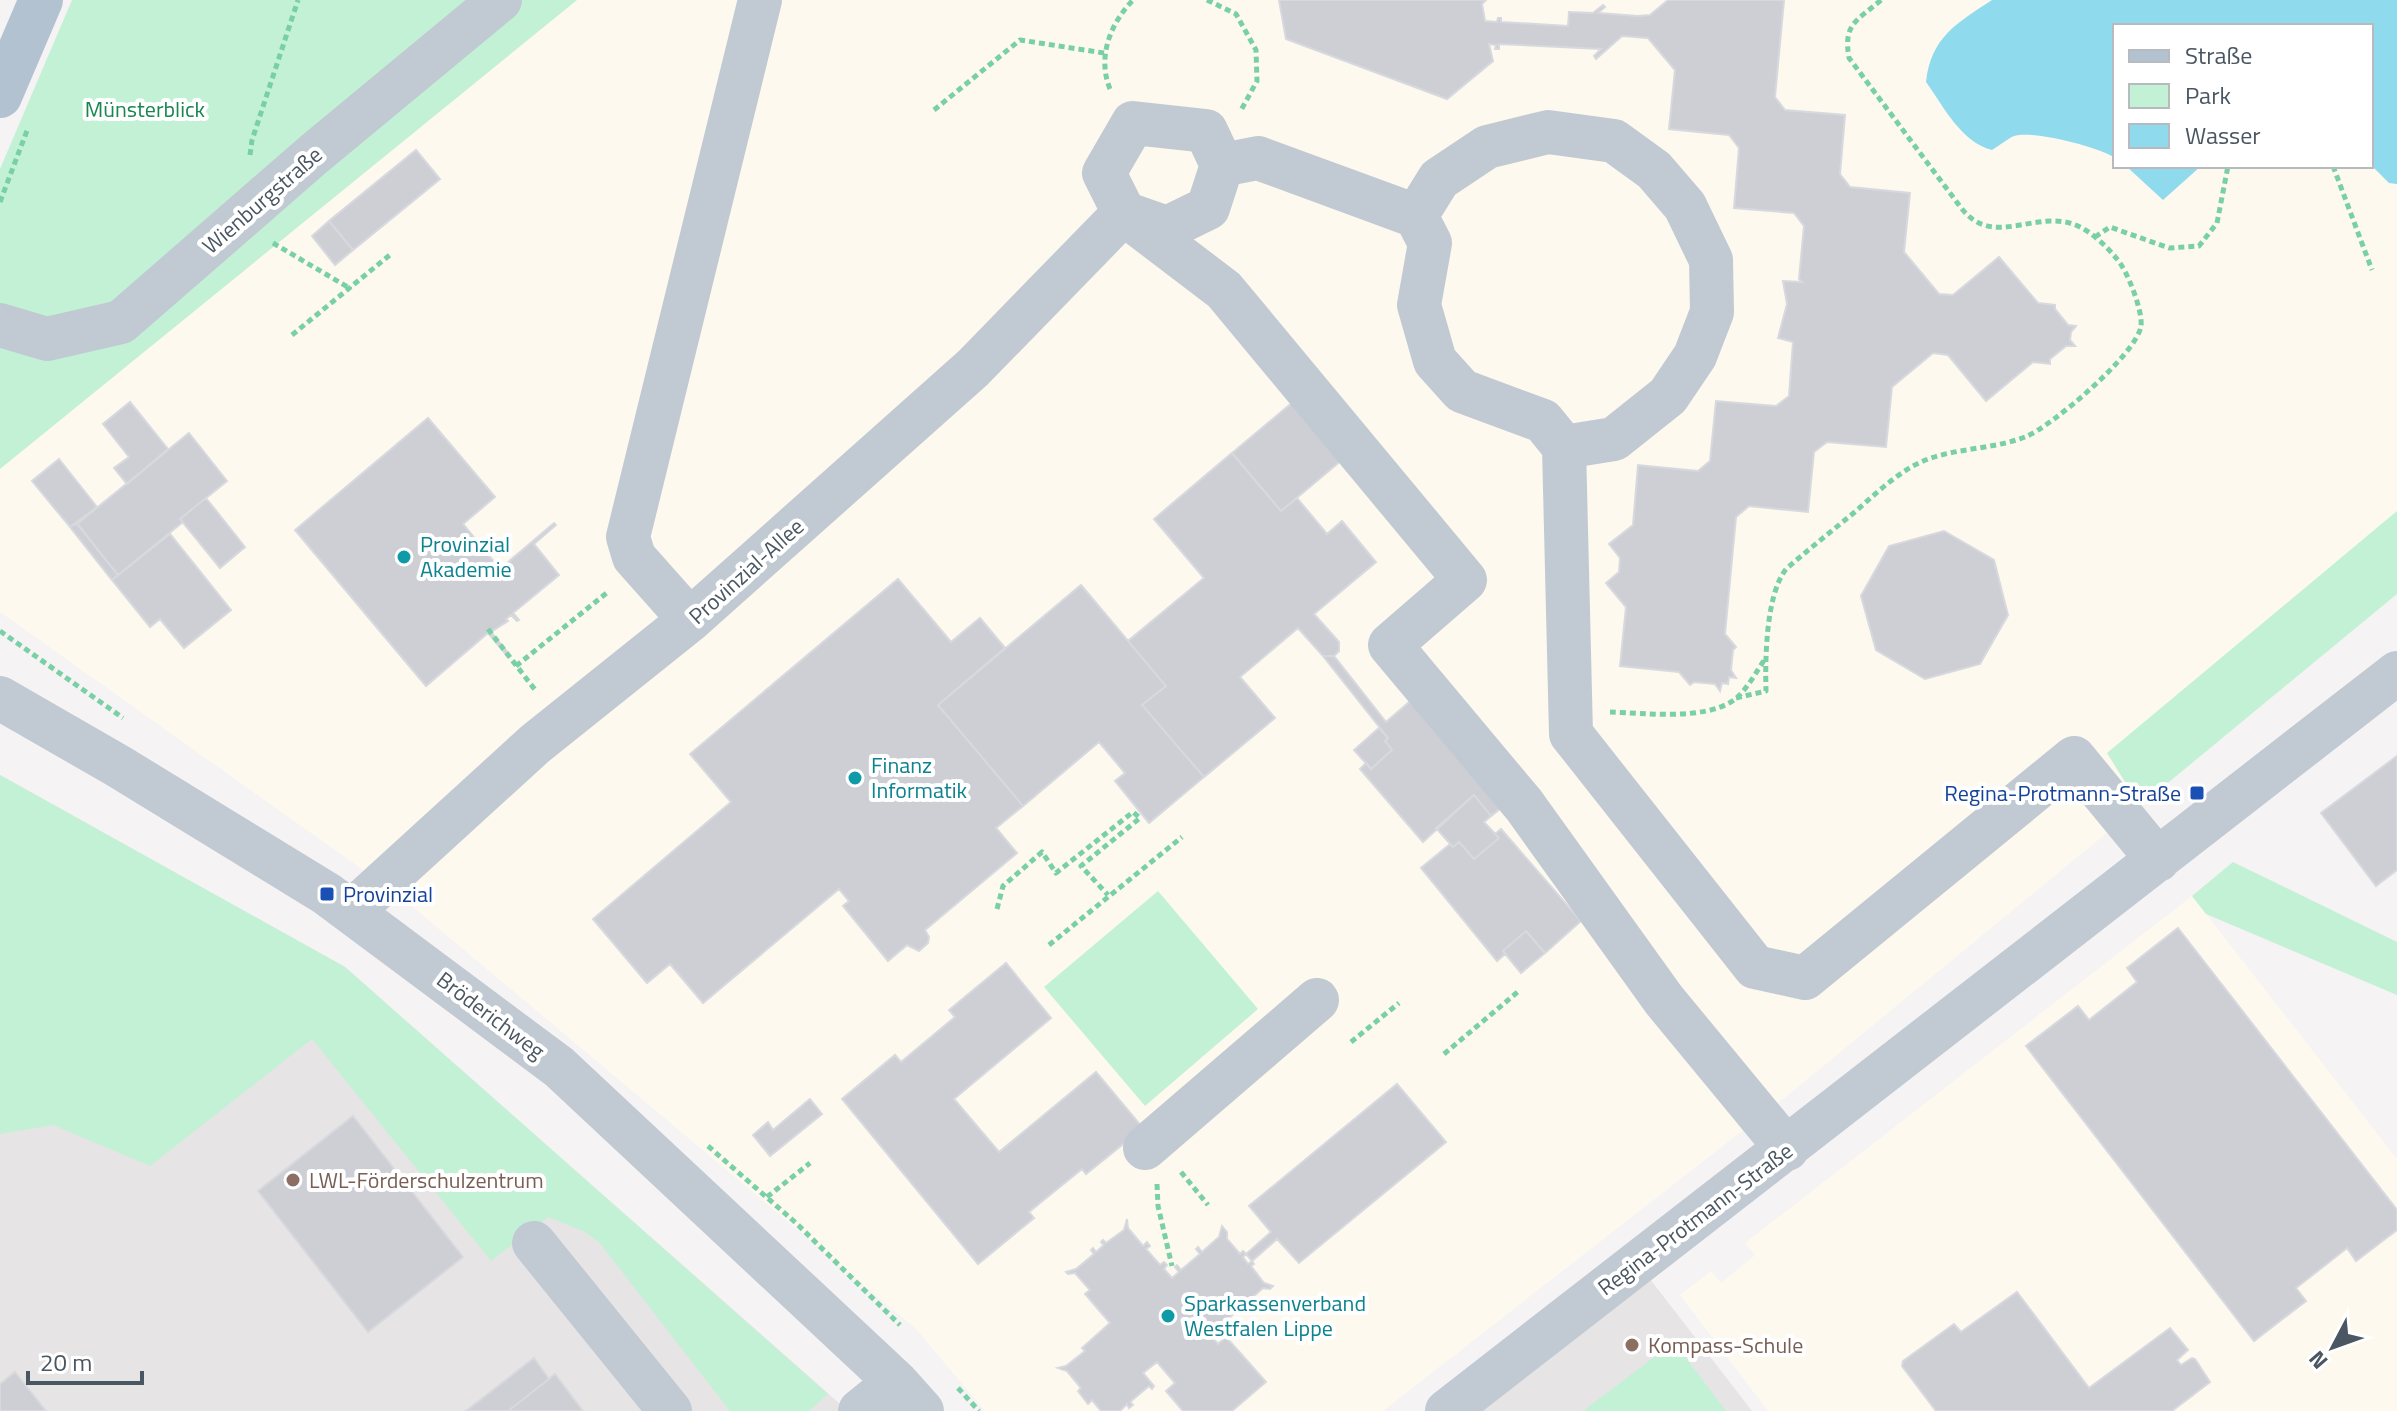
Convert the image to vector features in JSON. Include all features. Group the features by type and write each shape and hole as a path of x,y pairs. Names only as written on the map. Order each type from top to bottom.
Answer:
{"main road":[{"path":"0,96 41,0"}],"street":[{"name":"Wienburgstraße","path":"0,325 47,339 121,322 314,154 500,0"},
{"path":"690,620 634,557 628,537 760,0"},
{"path":"1787,1149 1664,1000 1524,805 1390,645 1465,580 1224,290 1124,213 1104,173 1133,123 1258,158 1416,216 1430,243 1419,305 1435,361 1462,391 1543,421 1564,447 1571,734 1755,967 1805,978 2074,758 2158,860"},
{"path":"1416,216 1439,179 1487,147 1548,132 1614,141 1654,170 1685,206 1711,260 1712,312 1695,356 1668,396 1614,439 1564,447"},
{"path":"1124,213 1167,228 1208,208 1214,148"},
{"name":"Provinzial-Allee","path":"352,911 524,755 690,620 973,368 1124,213"},
{"name":"Regina-Protmann-Straße","path":"1447,1411 2397,673"},
{"name":"Bröderichweg","path":"0,698 118,766 352,911 559,1067 909,1396"},
{"path":"1150,1144 1317,1000"},
{"path":"534,1243 670,1411"},
{"path":"860,1411 909,1396"}],"path":[{"path":"298,0 252,140 246,180 248,214 264,238 351,289"},
{"path":"1133,0 1119,14 1104,53 1105,77 1117,106 1133,123"},
{"path":"1207,0 1236,14 1256,50 1257,81 1241,110 1219,128 1214,148"},
{"path":"1571,712 1686,713 1716,710 1736,698 1766,691 1765,659 1779,578 1816,543 1914,465 1937,456 2023,438 2046,427 2130,349 2141,326 2130,279 2119,260 2079,226 2037,221 1988,228 1972,222 1849,58 1846,40 1851,26 1881,0"},
{"path":"934,110 1020,40 1104,53"},
{"path":"2095,237 2110,227 2169,248 2199,246 2217,223 2228,168"},
{"path":"2334,168 2372,270"},
{"path":"292,335 391,254"},
{"path":"516,666 641,565"},
{"path":"488,629 562,723"},
{"path":"1736,698 1765,659"},
{"path":"997,909 1003,886 1042,852 1056,873 1133,812 1140,818 1081,866 1108,895"},
{"path":"1049,945 1182,837"},
{"path":"1444,1054 1520,990"},
{"path":"1351,1042 1399,1003"},
{"path":"1150,1144 1208,1205"},
{"path":"1150,1144 1158,1206 1172,1266"},
{"path":"767,1197 810,1163"}],"shaded area":[{"path":"577,0 2397,0 2397,594 1787,1096 1383,1411 985,1411 916,1329 401,897 0,612 0,469"},
{"name":"LWL-Förderschulzentrum","path":"0,775 345,967 848,1411 0,1411"},
{"path":"2192,896 2397,1159 2397,1411 1768,1411 1680,1295 1711,1271 1721,1283 1755,1255 1745,1243"},
{"name":"Kompass-Schule","path":"1650,1279 1752,1411 1477,1411"}],"green space":[{"name":"Münsterblick","path":"72,0 577,0 0,469 0,169"},
{"path":"2397,511 2397,594 2152,796 2128,787 2107,753"},
{"path":"0,775 345,967 828,1394 809,1411 730,1411 599,1242 585,1232 548,1217 491,1261 312,1039 150,1166 53,1125 0,1134"},
{"path":"2233,862 2397,942 2397,995 2206,914 2192,896"},
{"path":"1158,891 1258,1009 1145,1106 1044,987"},
{"path":"1674,1342 1726,1411 1583,1411"}],"water":[{"path":"1992,0 2397,0 2397,184 2389,183 2373,167 2373,24 2113,24 2113,157 2081,145 2036,135 2014,136 1992,150 1971,140 1926,82 1934,53 1957,24"},
{"path":"2128,168 2199,168 2163,200"}],"building":[{"path":"1279,0 1486,0 1482,4 1485,21 1497,22 1501,18 1501,22 1568,26 1569,12 1593,13 1603,5 1605,7 1598,13 1638,16 1650,15 1668,0 1784,0 1775,97 1785,110 1845,115 1840,174 1850,187 1910,193 1904,252 1939,294 1953,295 1999,257 2038,303 2055,305 2068,325 2076,326 2070,340 2075,346 2066,346 2050,359 2050,364 2033,362 1986,401 1948,355 1933,353 1892,387 1886,447 1827,442 1814,452 1808,512 1749,506 1736,517 1725,634 1736,647 1731,670 1736,678 1729,677 1728,684 1722,683 1720,691 1715,684 1694,682 1690,685 1679,672 1620,666 1626,607 1606,583 1619,572 1620,558 1609,544 1633,525 1638,465 1698,471 1710,461 1716,401 1776,406 1789,396 1793,342 1778,338 1787,304 1783,281 1802,282 1799,279 1804,226 1794,213 1734,208 1739,148 1729,135 1669,129 1675,70 1648,38 1622,36 1596,59 1594,56 1601,49 1499,44 1499,49 1495,49 1496,45 1489,44 1493,61 1447,99 1286,39"},
{"path":"416,150 440,179 353,250 329,221"},
{"path":"329,221 353,250 335,265 312,236"},
{"path":"130,402 168,449 127,484 114,468 129,457 103,424"},
{"path":"1293,402 1342,460 1281,511 1232,453"},
{"name":"Provinzial Akademie","path":"428,418 495,497 463,524 500,569 554,523 556,525 534,544 559,575 513,613 519,620 511,615 506,619 508,621 491,632 510,655 508,657 488,633 426,686 295,530"},
{"path":"189,433 227,481 118,575 77,524"},
{"path":"1232,453 1281,511 1297,498 1327,534 1342,521 1376,562 1314,614 1339,642 1339,651 1334,656 1323,656 1298,628 1240,677 1275,718 1204,777 1142,705 1166,686 1128,641 1204,578 1154,519"},
{"path":"59,459 97,507 70,527 32,481"},
{"path":"206,498 245,547 220,568 180,519"},
{"path":"77,523 118,575 112,580 70,527"},
{"path":"1944,531 1994,560 2008,615 1980,664 1925,679 1876,650 1861,596 1889,546"},
{"path":"170,534 231,610 184,648 160,619 150,627 112,580"},
{"name":"Finanz Informatik","path":"898,579 951,642 980,618 1005,648 938,705 1023,806 996,828 1017,853 925,930 928,943 919,951 907,945 888,961 843,906 849,901 839,889 703,1003 670,964 647,983 593,919 731,802 690,754"},
{"name":"Finanz Informatik","path":"1081,585 1166,686 1142,705 1204,777 1149,823 1115,781 1125,773 1099,742 1023,806 938,705"},
{"path":"1323,656 1334,656 1386,722 1415,697 1506,804 1491,816 1474,795 1423,842 1360,769 1366,763 1371,769 1392,750 1385,741 1388,738"},
{"path":"1379,728 1388,738 1385,741 1392,750 1371,769 1354,750"},
{"path":"2397,756 2397,870 2376,886 2321,813"},
{"path":"1474,795 1491,816 1484,822 1499,838 1474,859 1459,842 1453,847 1436,828"},
{"path":"1501,829 1581,921 1545,953 1526,931 1503,951 1505,954 1497,961 1421,868 1450,844 1453,847 1459,842 1474,859 1499,838 1495,834"},
{"path":"2178,928 2397,1210 2397,1230 2356,1261 2347,1248 2296,1288 2306,1301 2254,1341 2026,1046 2078,1006 2089,1020 2137,982 2127,968"},
{"path":"1526,931 1545,953 1521,973 1503,951"},
{"path":"1006,963 1051,1018 954,1099 999,1152 1096,1072 1143,1128 1086,1174 1082,1169 1029,1212 1034,1218 978,1264 842,1099 895,1055 901,1062 955,1017 949,1010"},
{"path":"1397,1084 1446,1142 1299,1263 1277,1239 1252,1261 1246,1254 1271,1232 1249,1206"},
{"path":"810,1099 822,1114 770,1156 753,1135 768,1122 773,1130"},
{"path":"353,1116 463,1257 368,1332 258,1191"},
{"name":"Sparkassenverband Westfalen Lippe","path":"1127,1219 1128,1228 1143,1246 1147,1242 1150,1246 1146,1249 1160,1265 1164,1262 1167,1265 1164,1269 1172,1278 1179,1272 1175,1267 1177,1265 1181,1270 1200,1254 1196,1249 1198,1247 1202,1252 1219,1237 1222,1226 1227,1232 1227,1239 1240,1254 1243,1251 1246,1254 1243,1257 1248,1264 1252,1261 1254,1264 1251,1266 1264,1283 1273,1286 1263,1288 1246,1303 1249,1306 1246,1309 1243,1306 1224,1322 1225,1328 1222,1324 1210,1334 1218,1344 1226,1337 1266,1382 1232,1411 1183,1411 1166,1391 1175,1383 1157,1362 1143,1373 1154,1386 1152,1389 1149,1386 1130,1402 1133,1405 1129,1408 1127,1404 1120,1411 1101,1411 1092,1400 1088,1404 1078,1391 1081,1388 1067,1371 1058,1368 1066,1366 1085,1351 1082,1348 1110,1323 1085,1294 1090,1290 1075,1273 1066,1272 1076,1269 1094,1254 1091,1250 1093,1248 1096,1252 1104,1245 1103,1240 1106,1243 1124,1230"},
{"path":"2017,1292 2089,1388 2170,1328 2188,1350 2177,1360 2181,1365 2195,1359 2210,1382 2172,1411 1936,1411 1902,1366 1903,1361 1954,1324 1961,1332"},
{"path":"534,1358 549,1379 508,1411 466,1411"},
{"path":"15,1372 46,1411 0,1411 0,1384"},
{"path":"555,1374 583,1411 508,1411 549,1379"}],"place":[{"name":"Provinzial Akademie","path":"404,557"},
{"name":"Finanz Informatik","path":"855,778"},
{"name":"Regina-Protmann-Straße","path":"2197,793"},
{"name":"Provinzial","path":"327,894"},
{"name":"LWL-Förderschulzentrum","path":"293,1180"},
{"name":"Sparkassenverband Westfalen Lippe","path":"1168,1316"},
{"name":"Kompass-Schule","path":"1632,1345"}]}
